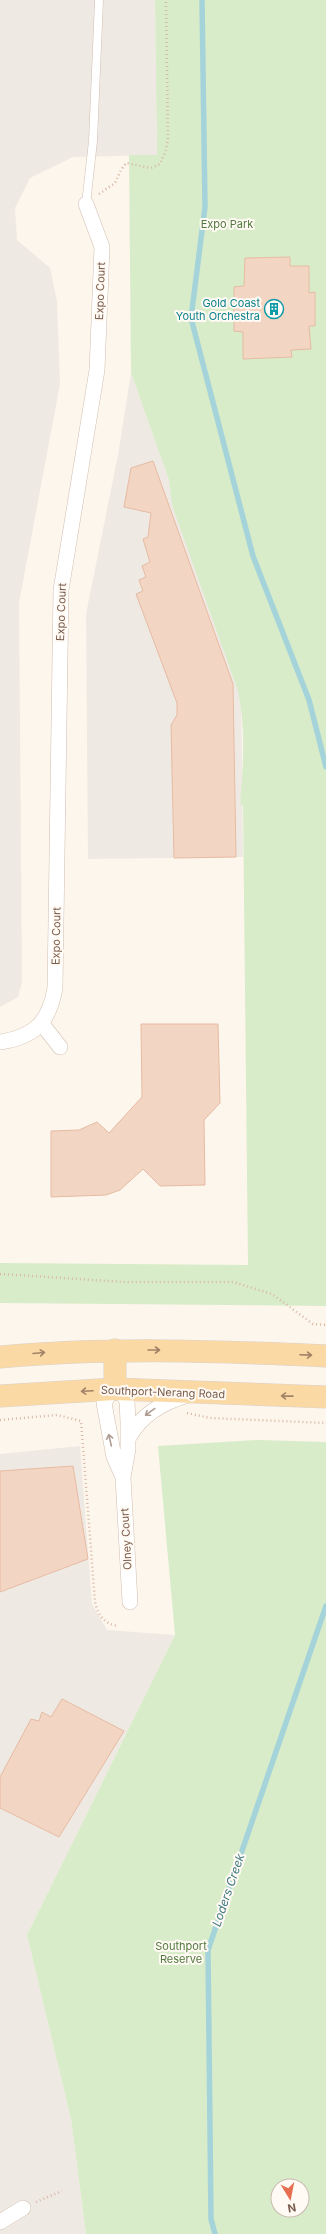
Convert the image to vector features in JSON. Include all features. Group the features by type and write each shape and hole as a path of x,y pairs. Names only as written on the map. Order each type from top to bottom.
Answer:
{"main road":[{"path":"115,1350 115,1389"},
{"path":"0,1357 48,1352 115,1350 178,1350 326,1356"},
{"name":"Southport-Nerang Road","path":"0,1396 115,1389 326,1397"}],"street":[{"name":"Expo Court","path":"42,1024 53,1003 55,988 61,590 97,370 102,247 86,204"},
{"path":"0,1042 27,1034 42,1024 60,1047"},
{"name":"Olney Court","path":"123,1477 114,1457 104,1403 109,1394 115,1389 124,1396 126,1401 129,1436 123,1477 130,1602"},
{"name":"Olney Court","path":"129,1436 139,1421 158,1406 198,1392"},
{"path":"0,2222 23,2208"}],"lane":[{"path":"86,204 93,141 99,0"}],"path":[{"path":"86,204 115,183 121,170 126,164 151,168 160,164 166,150 168,138 166,0"},
{"path":"0,1274 125,1282 233,1282 272,1294 313,1324 326,1325"},
{"path":"181,1415 188,1413 210,1418 326,1423"},
{"path":"0,1420 57,1415 81,1421 95,1602 103,1619 110,1624 118,1626"},
{"path":"23,2208 62,2191"}],"shaded area":[{"path":"0,0 155,0 157,155 73,157 30,178 15,208 17,240 50,268 57,301 60,384 19,603 22,982 18,997 0,1007"},
{"path":"131,373 241,681 243,857 88,859 86,614 118,455"},
{"path":"80,1446 92,1604 107,1630 175,1635 27,1935 71,2119 86,2234 0,2234 0,1454"}],"green space":[{"name":"Expo Park","path":"155,0 326,0 326,1306 0,1303 0,1263 248,1265 243,806 240,804 243,762 241,705 238,691 172,505 169,480 131,373 129,155 157,155"},
{"name":"Southport Reserve","path":"258,1440 326,1442 326,2234 86,2234 71,2119 27,1935 175,1635 158,1446"}],"building":[{"name":"Gold Coast Youth Orchestra","path":"290,257 290,266 309,266 309,293 315,292 315,326 309,326 311,349 291,350 292,357 243,359 243,332 234,331 234,287 244,286 245,258"},
{"path":"153,461 233,684 236,857 174,858 171,725 177,715 177,703 136,594 143,591 139,580 146,577 142,566 150,562 143,539 148,537 151,513 124,507 131,468"},
{"path":"141,1024 218,1024 220,1103 204,1120 205,1185 160,1186 143,1169 120,1190 106,1195 51,1197 51,1131 79,1130 97,1122 109,1133 142,1097"},
{"path":"73,1466 88,1559 0,1592 0,1471"},
{"path":"62,1699 124,1731 59,1837 0,1808 0,1777 31,1719 39,1721 42,1712 51,1717"}],"waterway":[{"path":"202,0 205,207 191,318 253,556 309,700 326,767"},
{"name":"Loders Creek","path":"215,2234 211,2219 208,1950 326,1606"}],"place":[{"name":"Gold Coast Youth Orchestra","path":"274,309"}]}
